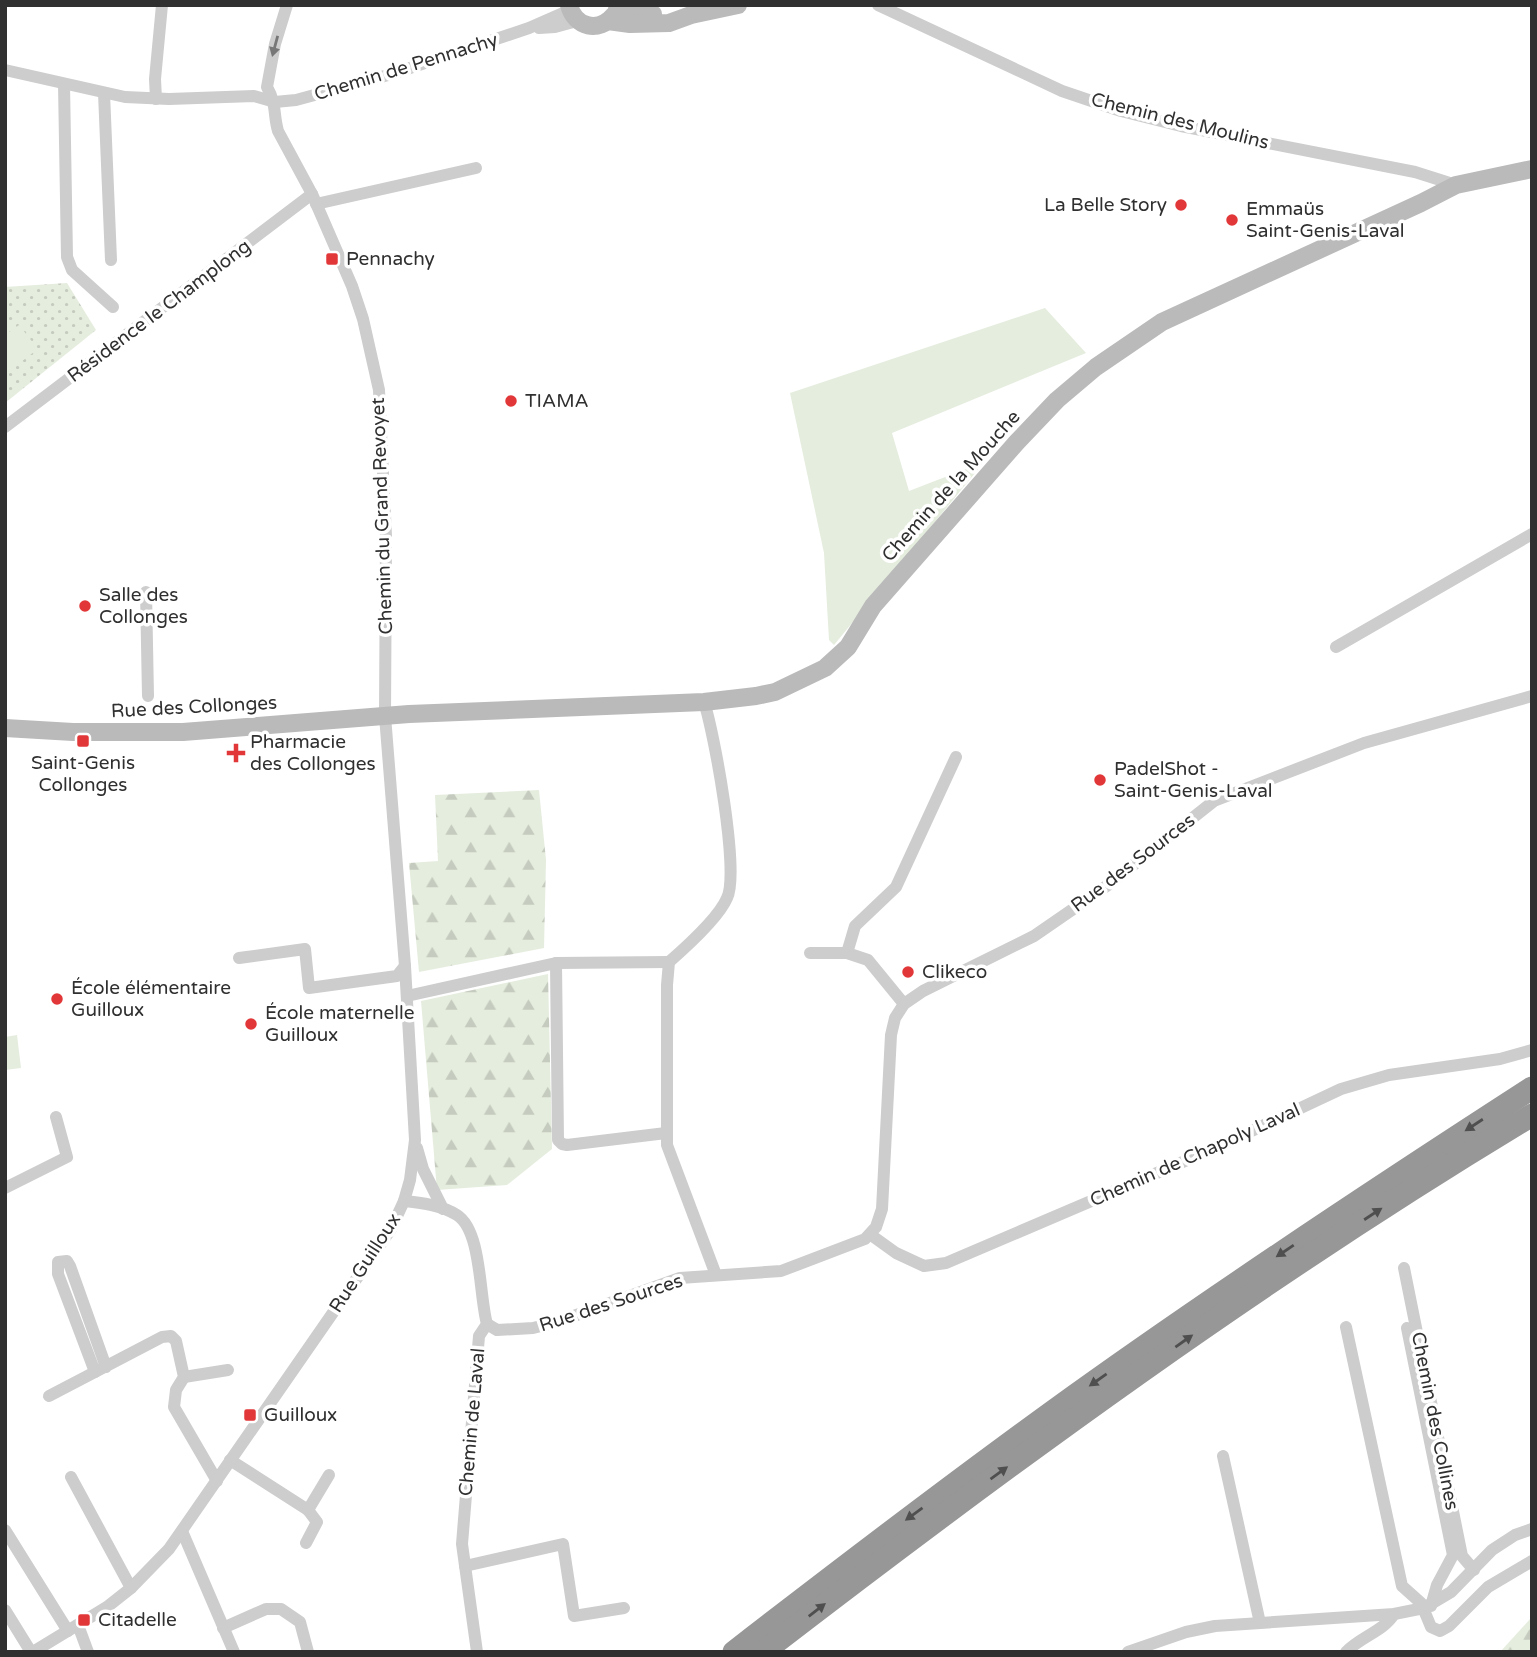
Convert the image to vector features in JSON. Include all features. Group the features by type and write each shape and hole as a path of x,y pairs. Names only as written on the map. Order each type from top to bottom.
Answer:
{"highway":[{"path":"734,1652 894,1528 1056,1409 1287,1249 1532,1088"},
{"path":"763,1652 919,1532 1192,1336 1383,1207 1532,1115"}],"street":[{"path":"156,99 155,79 162,5"},
{"name":"Chemin du Grand Revoyet","path":"287,5 275,44 267,87 275,102 275,122 314,199 352,286 363,319 379,390 386,530 386,716"},
{"path":"572,12 590,27 600,26 614,12 630,24 670,23 691,15 738,5"},
{"name":"Chemin des Moulins","path":"878,5 1062,91 1121,111 1181,126 1415,172 1456,185"},
{"name":"Chemin de Pennachy","path":"5,70 125,97 156,99 254,96 275,102 296,100 343,88 528,28 555,27 572,12"},
{"path":"64,84 67,257 72,270 113,307"},
{"path":"104,93 111,260"},
{"path":"314,199 476,168"},
{"name":"Chemin de la Mouche","path":"386,716 704,702 775,692 825,668 848,647 873,607 1017,442 1058,400 1123,348 1162,322 1456,185 1532,169"},
{"name":"Résidence le Champlong","path":"5,427 314,199"},
{"path":"1336,646 1532,534"},
{"path":"146,592 148,696"},
{"name":"Rue des Sources","path":"904,1004 923,991 1034,936 1108,885 1214,802 1364,743 1532,696"},
{"path":"704,702 726,817 732,881 727,901 669,962 666,1133 673,1164 716,1275"},
{"name":"Rue des Collonges","path":"5,728 74,732 183,732 386,716"},
{"name":"Rue Guilloux","path":"32,1652 73,1628 131,1588 162,1556 391,1229 404,1201 412,1170 415,1140 386,716"},
{"path":"848,953 855,926 896,887 956,757"},
{"path":"239,958 305,949 309,988 397,976 405,966"},
{"path":"810,953 848,953 868,960 904,1004 895,1018 891,1035 882,1209 871,1235"},
{"path":"407,996 556,963 669,962"},
{"path":"556,963 558,1140 568,1145 666,1133"},
{"name":"Chemin de Chapoly Laval","path":"871,1235 896,1253 924,1266 946,1263 1213,1149 1341,1089 1389,1075 1500,1059 1532,1050"},
{"path":"5,1188 67,1157 56,1117"},
{"name":"Chemin de Laval","path":"415,1140 424,1169 443,1209"},
{"name":"Chemin de Laval","path":"404,1201 428,1204 462,1219 471,1234 482,1309 487,1324 480,1336 462,1544 477,1652"},
{"name":"Rue des Sources","path":"487,1324 497,1330 546,1325 671,1281 781,1271 871,1235"},
{"path":"67,1261 69,1266 100,1369 58,1274 58,1262 67,1261"},
{"name":"Chemin des Collines","path":"1404,1268 1462,1556 1474,1570"},
{"path":"1346,1327 1402,1586 1427,1607 1431,1627 1440,1631 1449,1626 1488,1587 1532,1561"},
{"name":"Chemin des Collines","path":"1407,1328 1453,1555 1427,1607"},
{"path":"49,1396 162,1337 171,1336 176,1341 184,1377 176,1390 174,1407 217,1481"},
{"path":"184,1377 228,1370"},
{"path":"1223,1457 1260,1623"},
{"path":"230,1460 308,1510 317,1522 306,1543"},
{"path":"308,1510 329,1475"},
{"path":"71,1477 131,1588"},
{"path":"1128,1652 1186,1632 1215,1626 1394,1614 1427,1607 1451,1592 1492,1550 1515,1535 1532,1529"},
{"path":"5,1530 88,1652"},
{"path":"182,1531 234,1652"},
{"path":"465,1566 563,1544 574,1616 624,1608"},
{"path":"223,1628 266,1609 281,1609 300,1622 308,1652"},
{"path":"5,1610 32,1652"},
{"path":"1346,1652 1367,1635 1389,1623 1394,1614"}],"green space":[{"path":"67,283 96,330 5,403 5,287"},
{"path":"1045,308 1086,353 892,433 909,491 984,462 834,645 829,640 824,553 790,393"},
{"path":"19,325 38,349 5,374 5,335"},
{"path":"539,790 546,860 544,948 419,972 409,863 438,861 435,795"},
{"path":"548,974 552,1149 507,1185 437,1190 421,1001"},
{"path":"17,1035 21,1068 5,1070 5,1037"},
{"path":"1532,1617 1532,1652 1500,1652"}],"place":[{"name":"La Belle Story","path":"1181,205"},
{"name":"Emmaüs Saint-Genis-Laval","path":"1232,220"},
{"name":"Pennachy","path":"332,259"},
{"name":"TIAMA","path":"511,401"},
{"name":"Salle des Collonges","path":"85,606"},
{"name":"Saint-Genis Collonges","path":"83,741"},
{"name":"Pharmacie des Collonges","path":"236,753"},
{"name":"PadelShot - Saint-Genis-Laval","path":"1100,780"},
{"name":"Clikeco","path":"908,972"},
{"name":"École élémentaire Guilloux","path":"57,999"},
{"name":"École maternelle Guilloux","path":"251,1024"},
{"name":"Guilloux","path":"250,1415"},
{"name":"Citadelle","path":"84,1620"}]}
